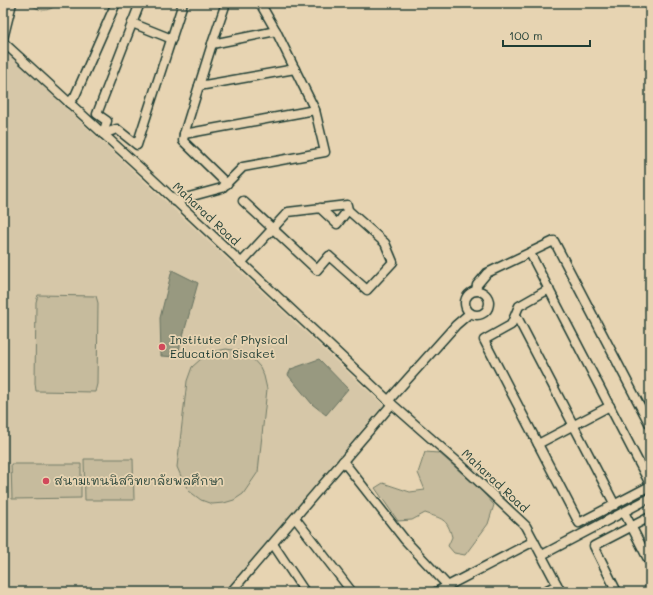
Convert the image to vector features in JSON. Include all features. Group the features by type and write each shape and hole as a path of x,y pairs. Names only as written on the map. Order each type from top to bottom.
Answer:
{"street":[{"path":"3,41 12,3"},
{"path":"69,103 75,96 116,3"},
{"path":"103,134 107,122 97,114 140,3"},
{"path":"103,134 116,129 137,145 184,3"},
{"path":"226,3 183,141 227,184"},
{"path":"174,201 222,188 243,167 325,152 315,110 276,31 260,3"},
{"path":"132,23 172,39"},
{"path":"212,44 276,31"},
{"name":"Maharad Road","path":"3,41 390,402 460,464 526,526 559,588"},
{"path":"199,86 295,68"},
{"path":"184,134 315,110"},
{"path":"241,263 273,229 288,212 348,205 348,210 386,243 393,262 367,290 329,256 317,270 273,229 243,201"},
{"path":"320,208 336,224 348,210"},
{"path":"476,291 477,285 487,273 554,241 650,425"},
{"path":"530,253 549,289 610,406 650,485 579,523 484,340 511,325 519,306 549,289"},
{"path":"476,291 482,292 489,301 486,312 481,315 470,313 466,310 465,305 467,296 476,291"},
{"path":"231,592 343,461 390,402 456,325 470,313"},
{"path":"516,315 615,505"},
{"path":"538,444 610,406"},
{"path":"343,461 405,540 448,586"},
{"path":"542,556 650,498"},
{"path":"624,512 650,563"},
{"path":"617,592 594,546 650,517"},
{"path":"295,518 352,592"},
{"path":"436,592 534,541"},
{"path":"273,544 305,592"},
{"path":"543,592 559,588"}],"shaded area":[{"path":"27,3 55,3 56,5 52,8 42,10"},
{"name":"Institute of Physical Education Sisaket","path":"3,49 383,405 224,592 3,592"},
{"path":"172,270 198,283 177,357 161,356 160,318"},
{"path":"38,295 96,296 98,303 97,384 95,392 36,391 36,302"},
{"path":"226,349 240,351 252,358 260,367 267,389 258,472 243,494 234,500 212,504 201,500 189,491 177,467 187,381 192,367 212,352"},
{"path":"319,359 348,389 326,415 312,404 288,375 291,369"},
{"path":"425,452 439,453 480,489 494,505 488,524 465,555 454,553 448,546 452,537 448,526 443,520 425,513 412,520 398,521 375,488 383,483 410,492 425,490 418,473"},
{"path":"84,459 133,459 134,500 85,500"},
{"name":"สนามเทนนิสวิทยาลัยพลศึกษา","path":"11,464 81,464 81,498 12,499"}],"waterway":[{"path":"3,20 7,3"}],"place":[{"name":"Institute of Physical Education Sisaket","path":"162,347"},
{"name":"สนามเทนนิสวิทยาลัยพลศึกษา","path":"46,481"}]}
